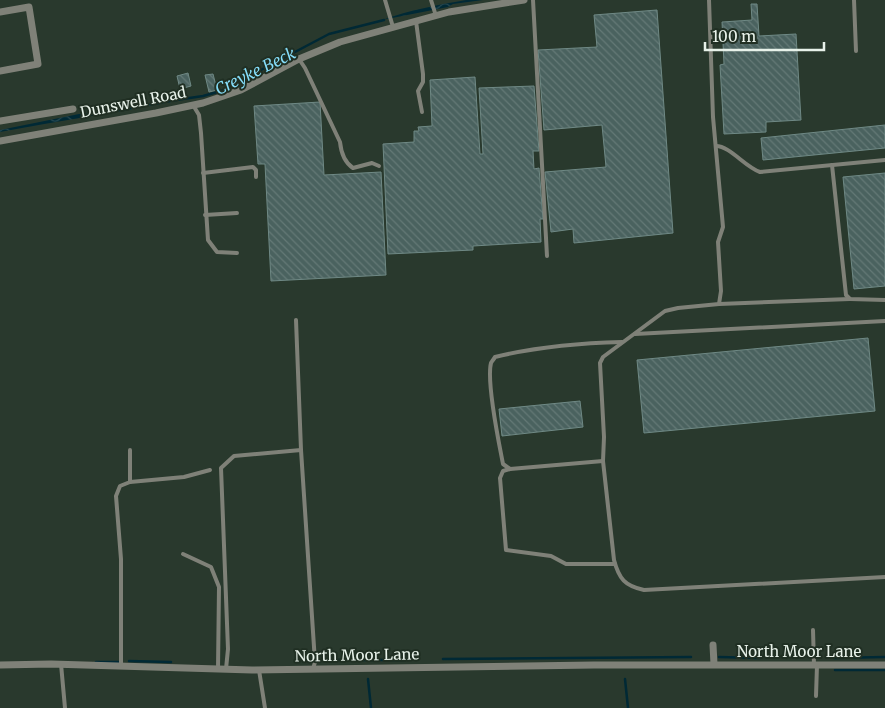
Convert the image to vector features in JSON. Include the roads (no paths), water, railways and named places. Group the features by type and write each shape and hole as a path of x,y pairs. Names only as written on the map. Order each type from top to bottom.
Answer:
{"street":[{"name":"Dunswell Road","path":"0,141 193,105 241,90 299,59 392,24 416,21 435,13 524,0"},
{"path":"0,12 29,7 38,64 0,71"},
{"path":"0,121 73,109"},
{"path":"713,644 714,664"},
{"name":"North Moor Lane","path":"0,665 61,664 259,670 594,664 885,665"}],"lane":[{"path":"384,0 392,24"},
{"path":"533,0 547,256"},
{"path":"709,0 716,146 723,227 718,242 721,291 719,304"},
{"path":"854,0 856,51"},
{"path":"432,2 435,13"},
{"path":"416,21 424,74 423,82 418,91 422,112"},
{"path":"299,59 337,135 341,152 349,165 353,168 372,163 379,166"},
{"path":"193,105 199,115 208,240 216,252 237,253"},
{"path":"716,146 722,146 751,169 760,172 885,160"},
{"path":"832,165 846,295 850,299"},
{"path":"203,173 253,167 256,170 256,177"},
{"path":"205,215 237,213"},
{"path":"885,300 850,299 719,304 678,308 665,312 604,357 600,363 604,437 603,461 615,564 617,571 624,581 632,587 644,590 885,578"},
{"path":"296,320 313,632 313,669"},
{"path":"635,334 885,321"},
{"path":"510,469 503,464 497,435 491,380 491,364 495,357 544,348 597,342 624,342"},
{"path":"130,450 130,482"},
{"path":"226,669 228,649 222,468 234,456 302,450"},
{"path":"603,461 503,471 500,478 506,550 551,556 566,564 615,564"},
{"path":"121,666 121,559 116,496 120,486 130,482 184,477 210,470"},
{"path":"183,554 211,567 219,587 218,669"},
{"path":"813,630 816,696"},
{"path":"61,664 65,708"},
{"path":"259,670 265,708"}],"water":[{"path":"466,0 483,0 453,4 448,7 382,20 424,8"},
{"path":"178,99 177,101 0,132 0,130 79,114 102,113 104,110 105,112"}],"waterway":[{"name":"Creyke Beck","path":"176,100 221,91 329,34 384,20"},
{"path":"443,659 691,657"},
{"path":"719,657 760,658"},
{"path":"834,658 885,657"},
{"path":"333,660 405,660"},
{"path":"129,661 171,662"},
{"path":"96,662 121,662"},
{"path":"835,670 885,670"},
{"path":"368,679 371,708"},
{"path":"625,679 628,708"}]}
